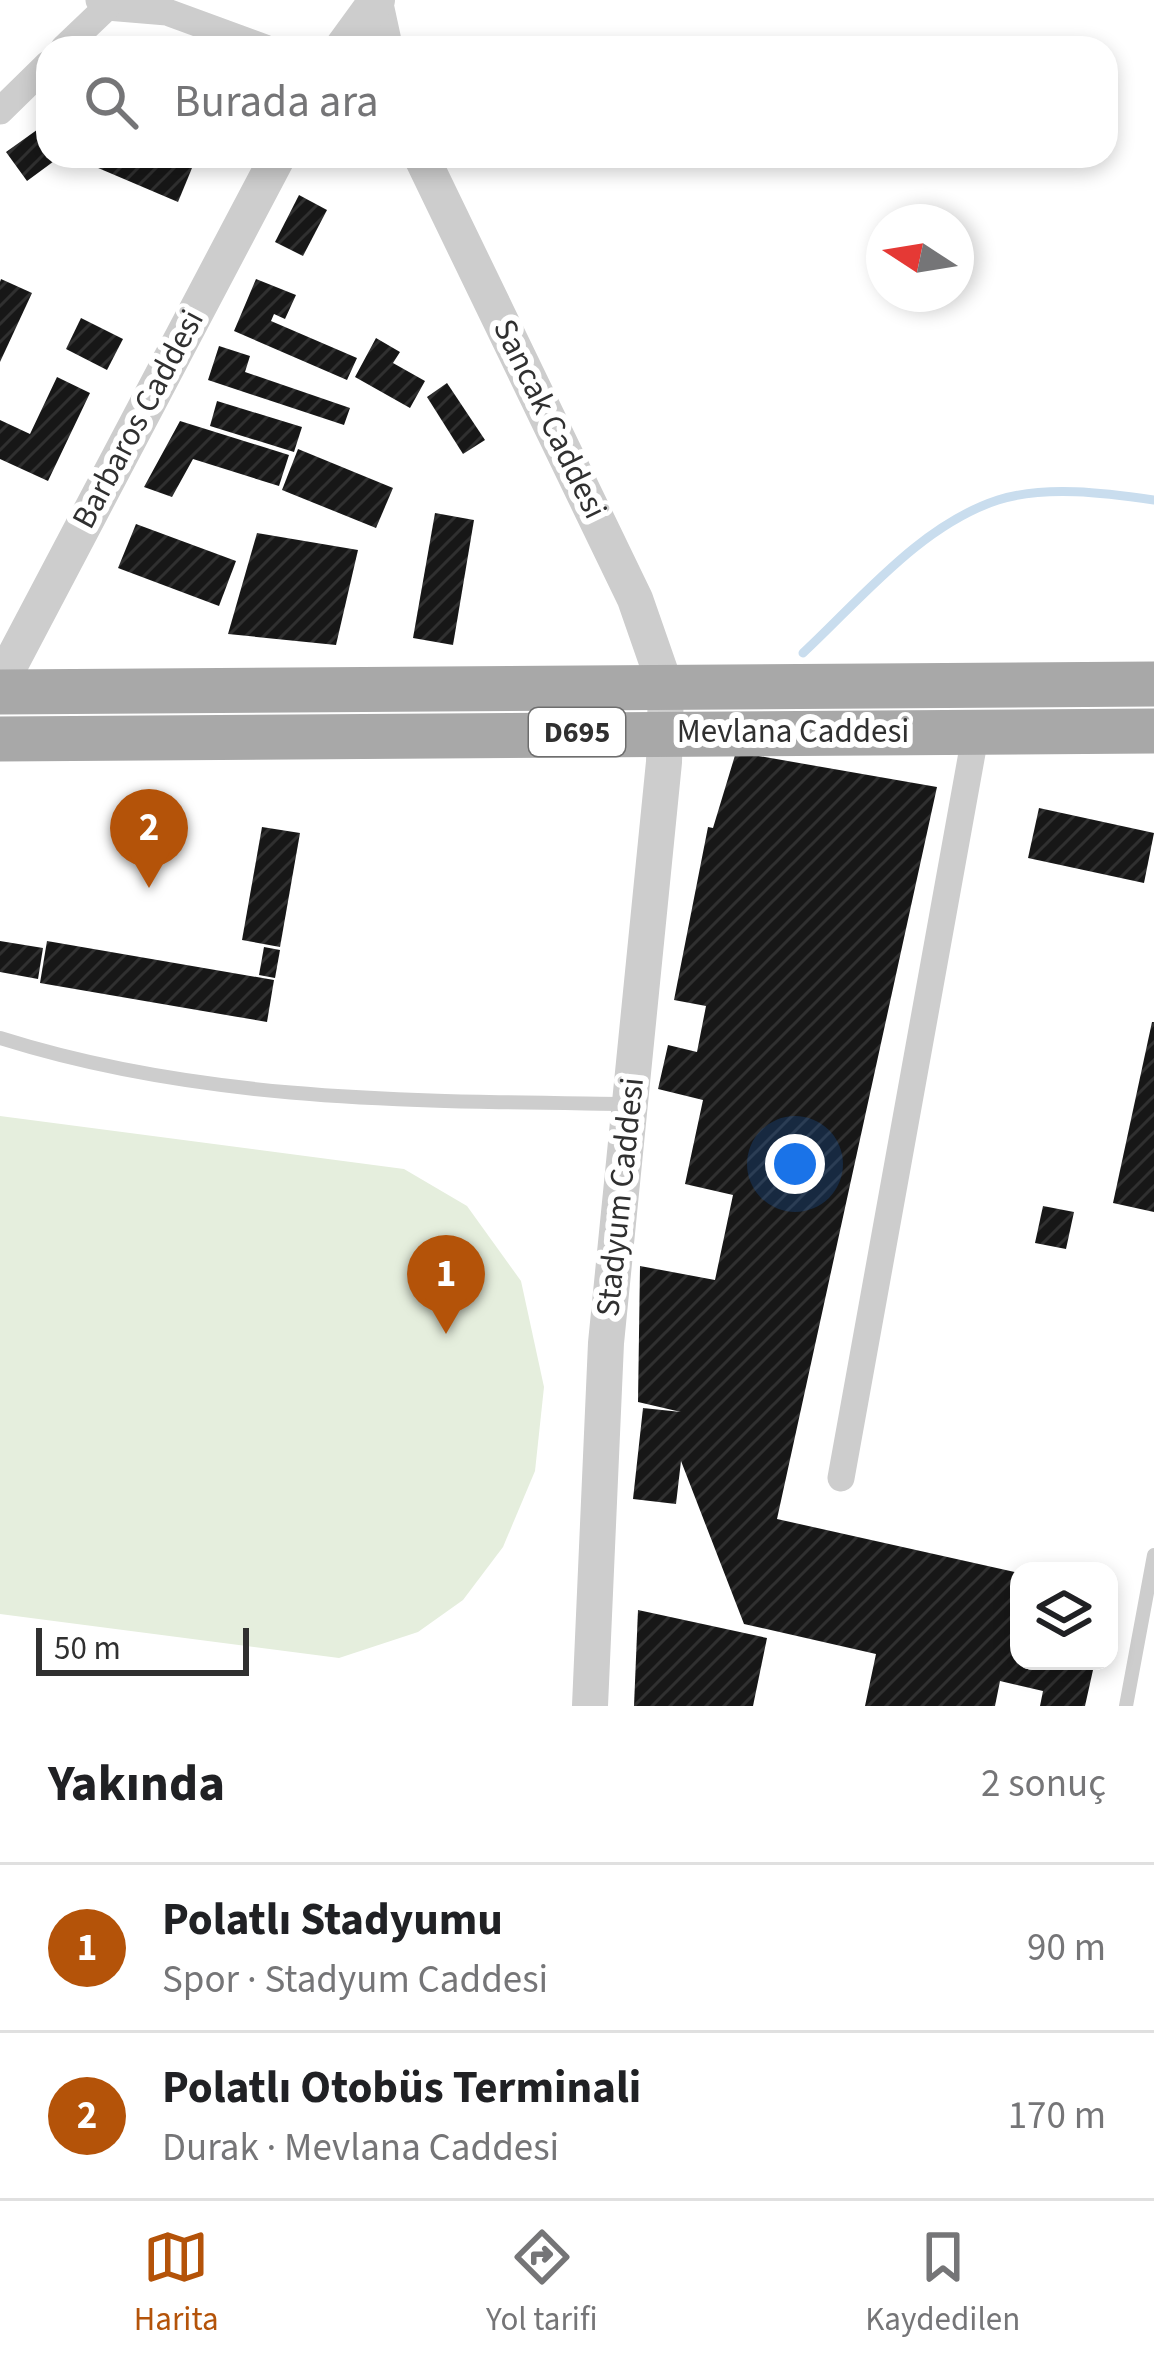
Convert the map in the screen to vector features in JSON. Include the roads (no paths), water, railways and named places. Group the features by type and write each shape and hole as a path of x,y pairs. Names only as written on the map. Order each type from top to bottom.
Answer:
{"main road":[{"name":"Mevlana Caddesi","path":"0,739 1154,684"},
{"name":"Mevlana Caddesi","path":"0,688 666,709 976,731 1154,731"}],"street":[{"path":"351,36 376,1"},
{"path":"376,1 383,36"},
{"path":"74,36 103,3 167,12 232,36"},
{"path":"0,111 36,76"},
{"name":"Barbaros Caddesi","path":"0,688 272,168"},
{"name":"Sancak Caddesi","path":"427,168 612,545 666,709"},
{"name":"Stadyum Caddesi","path":"590,1706 606,1343 666,709"},
{"path":"842,1478 976,731"}],"lane":[{"path":"0,1038 252,1093 341,1100 629,1104"},
{"path":"1126,1706 1154,1555"}],"waterway":[{"path":"803,653 893,566 970,512 998,500 1035,493 1154,500"}],"place":[{"name":"Polatlı Otobüs Terminali","path":"149,888"},
{"name":"Polatlı Stadyumu","path":"446,1334"}]}
